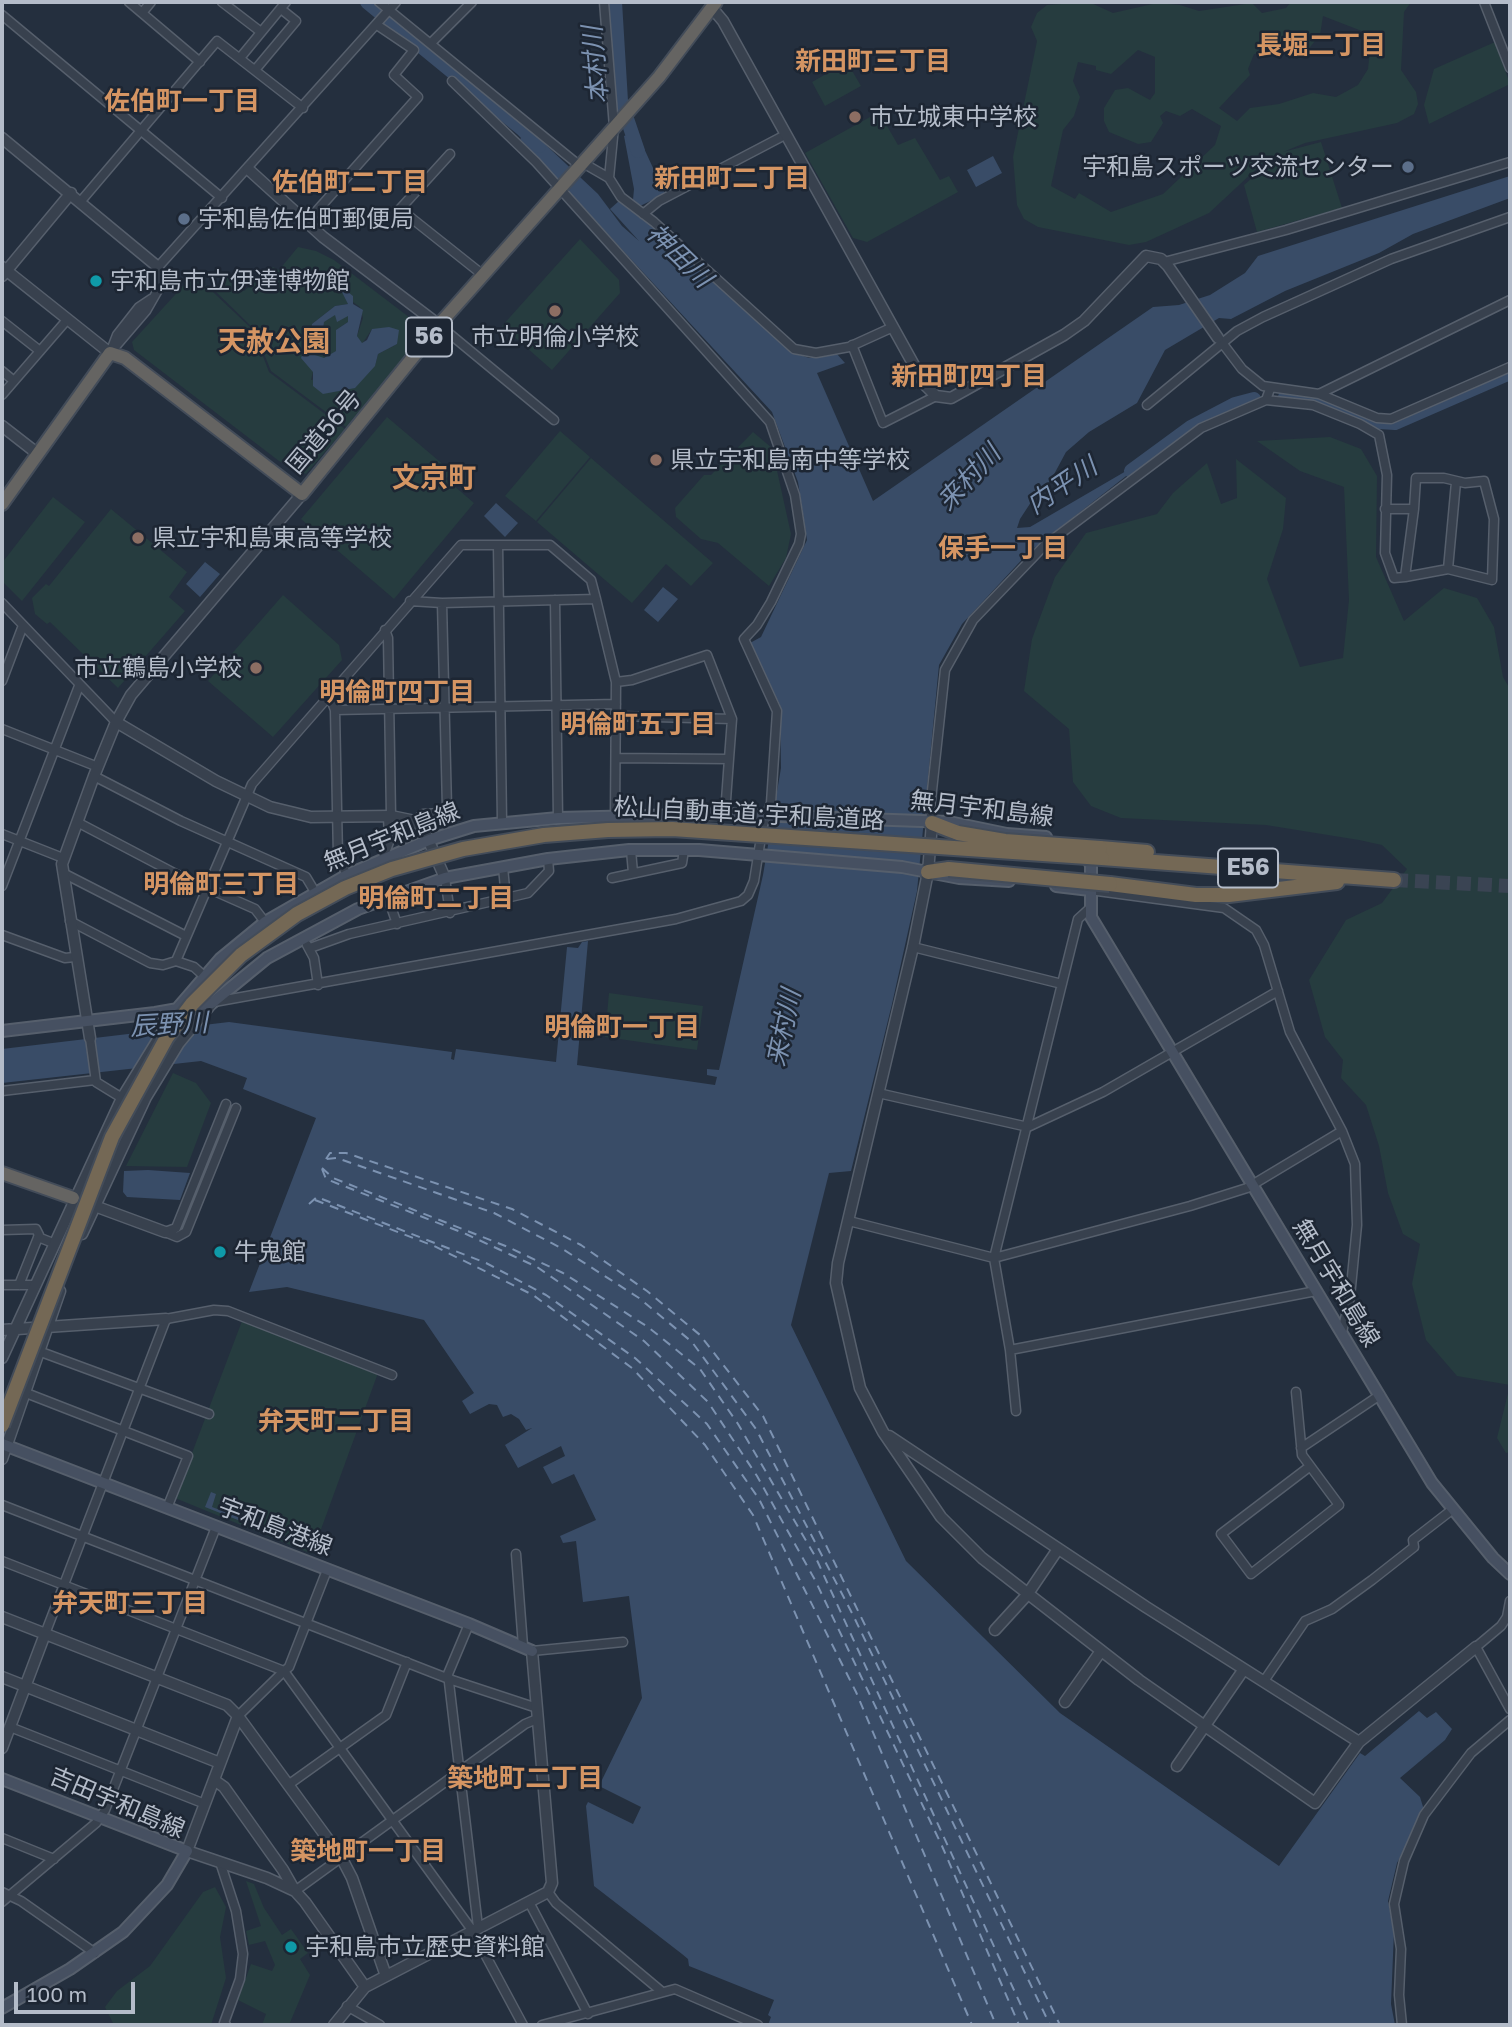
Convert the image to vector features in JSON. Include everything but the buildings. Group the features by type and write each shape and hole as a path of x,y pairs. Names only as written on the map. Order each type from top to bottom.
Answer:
{"highway":[{"name":"国道56号","path":"110,353 125,358 302,494 439,325 685,46 714,5"},
{"path":"2,504 110,353"},
{"path":"927,822 958,833 1101,853"},
{"name":"松山自動車道;宇和島道路","path":"2,1425 107,1149 161,1046 192,1004 241,955 297,915 345,888 392,869 463,849 544,835 608,830 672,829 1101,853"},
{"name":"E56","path":"1101,853 1210,857 1282,871 1394,880"},
{"path":"923,871 949,869 1196,895 1229,895 1377,878"},
{"path":"2,1173 73,1198"}],"main road":[{"name":"無月宇和島線","path":"176,1010 204,976 265,922 347,875 474,825 558,818 725,814 949,822 1007,834 1067,840 1086,852 1091,866 1089,909 1315,1291 1432,1483 1493,1558 1510,1574"},
{"path":"2,1031 176,1010 212,1003 247,973 301,938 342,916 445,878 548,859 631,850 684,850 923,871 1090,890"},
{"name":"宇和島港線","path":"4,1445 528,1648"},
{"name":"吉田宇和島線","path":"2,1779 187,1851 167,1885 149,1907 94,1953 2,2008"}],"street":[{"path":"129,2 200,62"},
{"path":"142,13 151,2"},
{"path":"222,2 261,33"},
{"path":"379,2 432,42 580,166 609,178 621,197 793,349 816,353 852,345 893,327"},
{"path":"158,267 396,2"},
{"path":"432,42 472,2"},
{"path":"604,2 616,125 609,178"},
{"path":"1484,2 1510,68"},
{"path":"240,58 284,5 296,21 255,70"},
{"path":"714,5 925,385 936,396"},
{"path":"2,15 222,198"},
{"path":"306,223 418,97 394,75 414,50 379,23"},
{"path":"81,201 217,41 303,108"},
{"path":"2,1459 4,1445 26,1393 95,1205 123,1142 164,1066 191,1027 212,1003 676,919 729,904 748,895 754,881 771,803 776,763 777,711 774,699 744,639 757,625 799,544 801,534 792,485 766,415 561,188 508,133 452,81"},
{"path":"643,214 659,201 785,135"},
{"path":"2,138 71,193 81,201 158,267 162,283 124,340 110,353 3,271 71,193"},
{"path":"450,154 400,209 483,275"},
{"path":"1166,264 1510,163"},
{"path":"248,169 306,223 439,325 554,420"},
{"path":"1147,405 1221,340 1263,317 1346,277 1510,217"},
{"path":"852,345 883,423 936,396 951,398 1065,335 1104,302 1140,259 1154,256 1166,264 1249,377 1270,389 1320,394 1377,418 1391,419 1510,367"},
{"path":"1320,394 1510,300"},
{"path":"2,321 40,351"},
{"path":"2,395 66,321"},
{"path":"2,371 14,380"},
{"path":"1266,400 1270,389"},
{"path":"1405,577 1416,478 1444,478 1456,482 1484,481 1494,519 1495,555 1492,580 1448,569 1405,577 1394,578 1385,554 1387,475 1382,459 1382,441 1374,431 1313,405 1266,400 1212,422 1193,433 1044,546 984,607 946,670 913,947 838,1263 836,1283 860,1388 883,1432 941,1517 960,1539 1027,1595 1101,1651 1315,1803 1359,1742 1502,1626 1510,1601"},
{"path":"2,426 38,454"},
{"path":"1448,569 1456,482"},
{"path":"94,1077 63,873 63,858 116,722 131,695 302,494"},
{"path":"1385,509 1414,509"},
{"path":"176,961 246,796 329,694 461,545 550,545 591,580 616,682 615,817"},
{"path":"498,545 502,821"},
{"path":"410,601 443,603 596,599"},
{"path":"555,600 558,818"},
{"path":"2,603 22,628 116,722 246,796 291,813 337,818 389,816 415,821 429,841 445,878 450,913"},
{"path":"415,821 423,814 440,813 447,808 443,603"},
{"path":"2,681 22,628"},
{"path":"382,861 389,842 388,638 385,630"},
{"path":"616,682 632,680 707,655 732,719 725,814"},
{"path":"2,886 79,686"},
{"path":"329,694 335,710 338,857 347,875"},
{"path":"335,710 616,704"},
{"path":"616,716 732,719"},
{"path":"2,729 55,750 225,842 306,877 315,892"},
{"path":"616,758 729,759"},
{"path":"77,822 206,888 254,909 265,922"},
{"path":"2,834 63,858"},
{"path":"631,850 634,873"},
{"path":"612,878 682,863 684,850"},
{"path":"310,948 349,934 528,893 540,883 549,870 548,859"},
{"path":"503,867 506,899"},
{"path":"63,873 186,936"},
{"path":"1090,890 1224,908 1256,930 1264,945 1290,1031 1342,1131 1355,1164 1358,1194 1350,1297 1342,1332"},
{"path":"388,898 397,924"},
{"path":"1016,1411 1010,1350 994,1258 1078,919 1089,909"},
{"path":"342,916 349,934"},
{"path":"70,920 150,963 163,965 176,961 194,967 204,976"},
{"path":"2,935 65,958 75,957"},
{"path":"301,938 310,948 318,985"},
{"path":"913,947 1062,984"},
{"path":"878,1093 1028,1127 1103,1092 1278,990"},
{"path":"2,1359 73,1198 122,1098 176,1010"},
{"path":"2,1091 94,1077 122,1098"},
{"path":"165,1232 176,1228 226,1104"},
{"path":"73,1198 177,1237 186,1232 236,1108"},
{"path":"849,1221 994,1258 1190,1206 1253,1185 1342,1131"},
{"path":"2,1230 36,1229 38,1237 19,1285"},
{"path":"38,1237 53,1243"},
{"path":"2,1285 35,1284"},
{"path":"1010,1350 1315,1291"},
{"path":"2,1330 166,1319 214,1310 228,1311 392,1375"},
{"path":"2,1748 166,1319"},
{"path":"41,1352 209,1414"},
{"path":"1296,1392 1301,1448 1309,1466 1339,1505 1251,1574 1221,1535 1309,1466"},
{"path":"26,1393 188,1456 167,1508"},
{"path":"1301,1448 1380,1395"},
{"path":"883,1432 1058,1549 1359,1742"},
{"path":"2,1505 537,1714"},
{"path":"1265,1681 1305,1621 1332,1609 1372,1580 1414,1547 1413,1540 1453,1509"},
{"path":"2,1902 6,1894 54,1859 101,1817 216,1527"},
{"path":"995,1630 1027,1595 1058,1549"},
{"path":"334,2025 365,1987 548,1892 552,1883 537,1714 516,1554"},
{"path":"2,1561 284,1671 391,1820 475,1928 523,2025"},
{"path":"295,1891 267,1878 187,1851 238,1716 289,1667 327,1570"},
{"path":"2,1617 226,1705 238,1716 341,1857 352,1878 386,1976"},
{"path":"469,1624 449,1679 475,1928"},
{"path":"528,1648 623,1642"},
{"path":"1476,1647 1509,1703"},
{"path":"1065,1702 1101,1651"},
{"path":"288,1785 386,1715 407,1662"},
{"path":"1177,1766 1244,1669"},
{"path":"2,1677 220,1763"},
{"path":"295,1891 537,1714"},
{"path":"1402,2025 1399,1995 1401,1949 1394,1904 1404,1861 1424,1815 1471,1753 1510,1720"},
{"path":"10,1727 205,1804"},
{"path":"214,1780 225,1787 295,1891 314,1913 365,1987"},
{"path":"2,1838 54,1859"},
{"path":"219,1862 236,1911 243,1954 240,1979 224,2023 226,2025"},
{"path":"548,1892 556,1903 662,1991"},
{"path":"6,1894 94,1953"},
{"path":"529,1902 588,2014"},
{"path":"542,2025 675,1989 758,2025"},
{"path":"347,2006 380,2025"}],"green space":[{"path":"1089,2 1113,13 1157,3 1180,5 1199,11 1252,3 1262,13 1286,8 1291,2 1411,2 1404,12 1401,70 1416,92 1418,104 1414,114 1397,123 1305,143 1283,152 1321,142 1342,208 1257,232 1244,185 1281,153 1267,159 1209,213 1146,242 1129,245 1038,227 1024,219 1017,205 1013,157 1037,41 1031,27 1037,13 1047,5","holes":["1323,16 1367,33 1370,50 1368,69 1358,85 1336,97 1313,93 1279,104 1250,108 1237,121 1219,108 1250,75 1248,69 1254,54 1281,53 1301,58 1320,35","1138,50 1155,57 1155,93 1150,100 1128,88 1115,90 1104,108 1104,121 1109,132 1138,144 1151,142 1163,123 1160,116 1166,111 1180,116 1192,109 1221,126 1215,145 1163,194 1111,212 1079,193 1075,199 1051,186 1063,130 1074,116 1080,97 1073,81 1078,62 1096,66 1096,70 1111,74"]},
{"path":"1495,42 1510,84 1429,124 1424,105 1434,69"},
{"path":"847,62 861,86 825,106 812,82"},
{"path":"879,112 898,145 915,138 940,180 949,176 958,192 867,242 853,238 805,153"},
{"path":"580,239 619,280 620,293 552,370 502,326"},
{"path":"298,247 316,251 334,260 426,330 346,427 271,371 254,329 214,290 228,276 244,291 273,267 279,270","holes":["346,297 360,307 363,318 357,336 362,344 372,329 397,344 378,354 375,365 311,380 313,372 336,351 336,330 348,322 349,316 335,314 324,322 322,337 312,324 335,306 348,304"]},
{"name":"天赦公園","path":"194,274 253,330 269,372 345,429 306,474 279,461 134,350 132,342"},
{"path":"387,417 452,472 446,479 474,503 394,599 301,519"},
{"path":"560,431 590,457 536,521 505,496"},
{"path":"753,432 772,448 791,534 786,558 769,586 718,543 701,539 676,517 675,508 704,475 711,475"},
{"path":"1330,437 1361,449 1377,476 1376,557 1404,621 1444,588 1477,598 1494,627 1503,677 1510,689 1510,1385 1457,1376 1426,1340 1412,1284 1420,1244 1403,1234 1388,1193 1379,1146 1366,1105 1341,1078 1343,1060 1325,1037 1309,980 1346,920 1382,903 1407,869 1382,845 1359,840 1266,825 1121,818 1091,806 1073,782 1069,729 1024,691 1032,639 1055,577 1086,533 1157,514 1173,493 1207,463 1221,504 1237,498 1236,459 1286,498 1283,529 1267,579 1300,667 1343,658 1349,600 1344,487 1300,471 1257,441"},
{"path":"591,458 713,563 691,586 666,564 632,603 537,522"},
{"path":"53,497 85,522 22,601 2,581 2,563"},
{"path":"111,509 187,572 169,597 185,611 118,688 50,622 47,624 35,614 32,598 46,584 49,586"},
{"path":"283,595 339,645 342,660 273,737 208,681"},
{"path":"609,993 703,1006 697,1050 605,1037"},
{"path":"173,1073 196,1083 211,1103 187,1167 126,1166"},
{"path":"242,1321 378,1373 312,1554 175,1498"},
{"path":"1510,1385 1510,1452 1506,1453 1497,1438"},
{"path":"246,1881 254,1884 264,1908 282,1935 291,1929 308,1953 300,1959 310,1975 289,2025 262,2025 266,2014 238,2000 251,1964 272,1971 275,1965 265,1941 249,1945 246,1931 261,1926"},
{"path":"215,1887 226,1907 220,1937 226,1978 211,2025 114,2025 105,2007 117,1991 150,1966 203,1892"}],"water":[{"name":"来村川","path":"530,130 598,194 622,226 639,241 610,209 619,201 657,230 792,352 809,358 837,354 845,363 817,373 873,501 1153,307 1179,305 1210,295 1245,273 1258,256 1510,176 1510,198 1413,234 1379,253 1285,291 1231,319 1219,318 1165,350 1137,403 1089,432 1066,452 1051,480 1035,496 1020,519 1017,528 1030,527 1157,453 1159,456 1130,473 1029,552 962,624 939,665 917,891 892,1004 851,1171 829,1173 791,1325 906,1561 1060,1713 1279,1866 1360,1753 1365,1756 1419,1711 1427,1718 1436,1712 1452,1729 1445,1740 1400,1778 1420,1797 1424,1810 1397,1863 1388,1901 1394,1931 1391,2004 1395,2025 768,2025 771,2017 768,2015 774,2000 689,1966 688,1959 594,1886 586,1806 588,1802 633,1824 641,1807 599,1786 642,1698 629,1596 583,1602 576,1541 563,1543 560,1536 596,1520 574,1474 552,1484 543,1467 565,1456 561,1446 518,1468 505,1445 532,1428 526,1430 519,1419 511,1414 503,1417 497,1405 489,1404 470,1414 462,1401 474,1393 424,1320 287,1287 249,1292 316,1118 243,1089 247,1078 201,1061 2,1083 2,1049 229,1022 452,1052 451,1059 454,1060 456,1049 556,1062 567,947 578,948 582,942 588,941 577,1065 715,1085 717,1077 707,1075 707,1069 719,1070 763,875 781,768 780,705 750,643 761,637 807,540 798,482 772,412 520,139"},
{"path":"636,131 665,194 640,206 633,200 634,189 624,136"},
{"path":"993,156 1002,173 976,187 967,170"},
{"path":"344,289 353,296 353,304 363,310 357,336 362,343 367,340 372,329 389,327 399,330 397,344 378,354 375,366 355,388 323,394 313,386 313,372 301,358 303,353 309,353 324,358 336,351 336,330 348,322 348,316 337,322 335,315 324,322 322,338 311,332 312,324 335,306 348,304 342,292"},
{"path":"496,503 518,523 505,537 484,516"},
{"path":"205,562 220,574 200,597 186,584"},
{"path":"663,587 678,599 658,622 644,610"},
{"path":"124,1171 190,1173 180,1200 127,1197 123,1192"},
{"path":"211,1492 216,1494 212,1507 220,1510 223,1504 234,1508 233,1512 309,1548 205,1507"}],"waterway":[{"name":"神田川","path":"367,2 522,129 539,146"},
{"name":"本村川","path":"615,2 621,101 638,151"},
{"name":"内平川","path":"1285,397 1329,404 1379,422 1395,423 1510,373"},
{"name":"内平川","path":"1131,471 1191,427 1235,404 1254,399"}],"ferry route":[{"path":"326,1159 330,1153 346,1153 512,1209 581,1245 647,1291 700,1335 763,1416 1060,2025"},
{"path":"327,1159 337,1158 494,1213 561,1248 639,1298 692,1342 756,1429 853,1615 1050,2025"},
{"path":"322,1168 333,1178 508,1247 563,1273 648,1327 700,1369 738,1424 815,1556 1030,2025"},
{"path":"322,1169 326,1179 466,1234 537,1267 644,1341 708,1402 757,1476 815,1580 942,1846 1019,2025"},
{"path":"309,1204 317,1197 486,1263 546,1295 635,1358 707,1424 759,1499 856,1692 996,2025"},
{"path":"315,1200 434,1246 533,1295 632,1368 705,1445 753,1515 972,2025"}],"tunnel":[{"path":"1394,880 1510,886"}],"place":[{"name":"市立城東中学校","path":"855,117"},
{"name":"宇和島スポーツ交流センター","path":"1408,167"},
{"name":"宇和島佐伯町郵便局","path":"184,219"},
{"name":"宇和島市立伊達博物館","path":"96,281"},
{"name":"市立明倫小学校","path":"555,311"},
{"name":"県立宇和島南中等学校","path":"656,460"},
{"name":"県立宇和島東高等学校","path":"138,538"},
{"name":"市立鶴島小学校","path":"256,668"},
{"name":"牛鬼館","path":"220,1252"},
{"name":"宇和島市立歴史資料館","path":"291,1947"}],"district":[{"name":"長堀二丁目","path":"1321,46"},
{"name":"新田町三丁目","path":"873,62"},
{"name":"佐伯町一丁目","path":"182,102"},
{"name":"新田町二丁目","path":"732,179"},
{"name":"佐伯町二丁目","path":"350,183"},
{"name":"天赦公園","path":"274,342"},
{"name":"新田町四丁目","path":"969,377"},
{"name":"文京町","path":"434,478"},
{"name":"保手一丁目","path":"1003,549"},
{"name":"明倫町四丁目","path":"397,693"},
{"name":"明倫町五丁目","path":"638,725"},
{"name":"明倫町三丁目","path":"221,885"},
{"name":"明倫町二丁目","path":"436,899"},
{"name":"明倫町一丁目","path":"622,1028"},
{"name":"弁天町二丁目","path":"336,1422"},
{"name":"弁天町三丁目","path":"130,1604"},
{"name":"築地町二丁目","path":"525,1779"},
{"name":"築地町一丁目","path":"368,1852"}],"water label":[{"name":"辰野川","path":"169,1025"}]}
